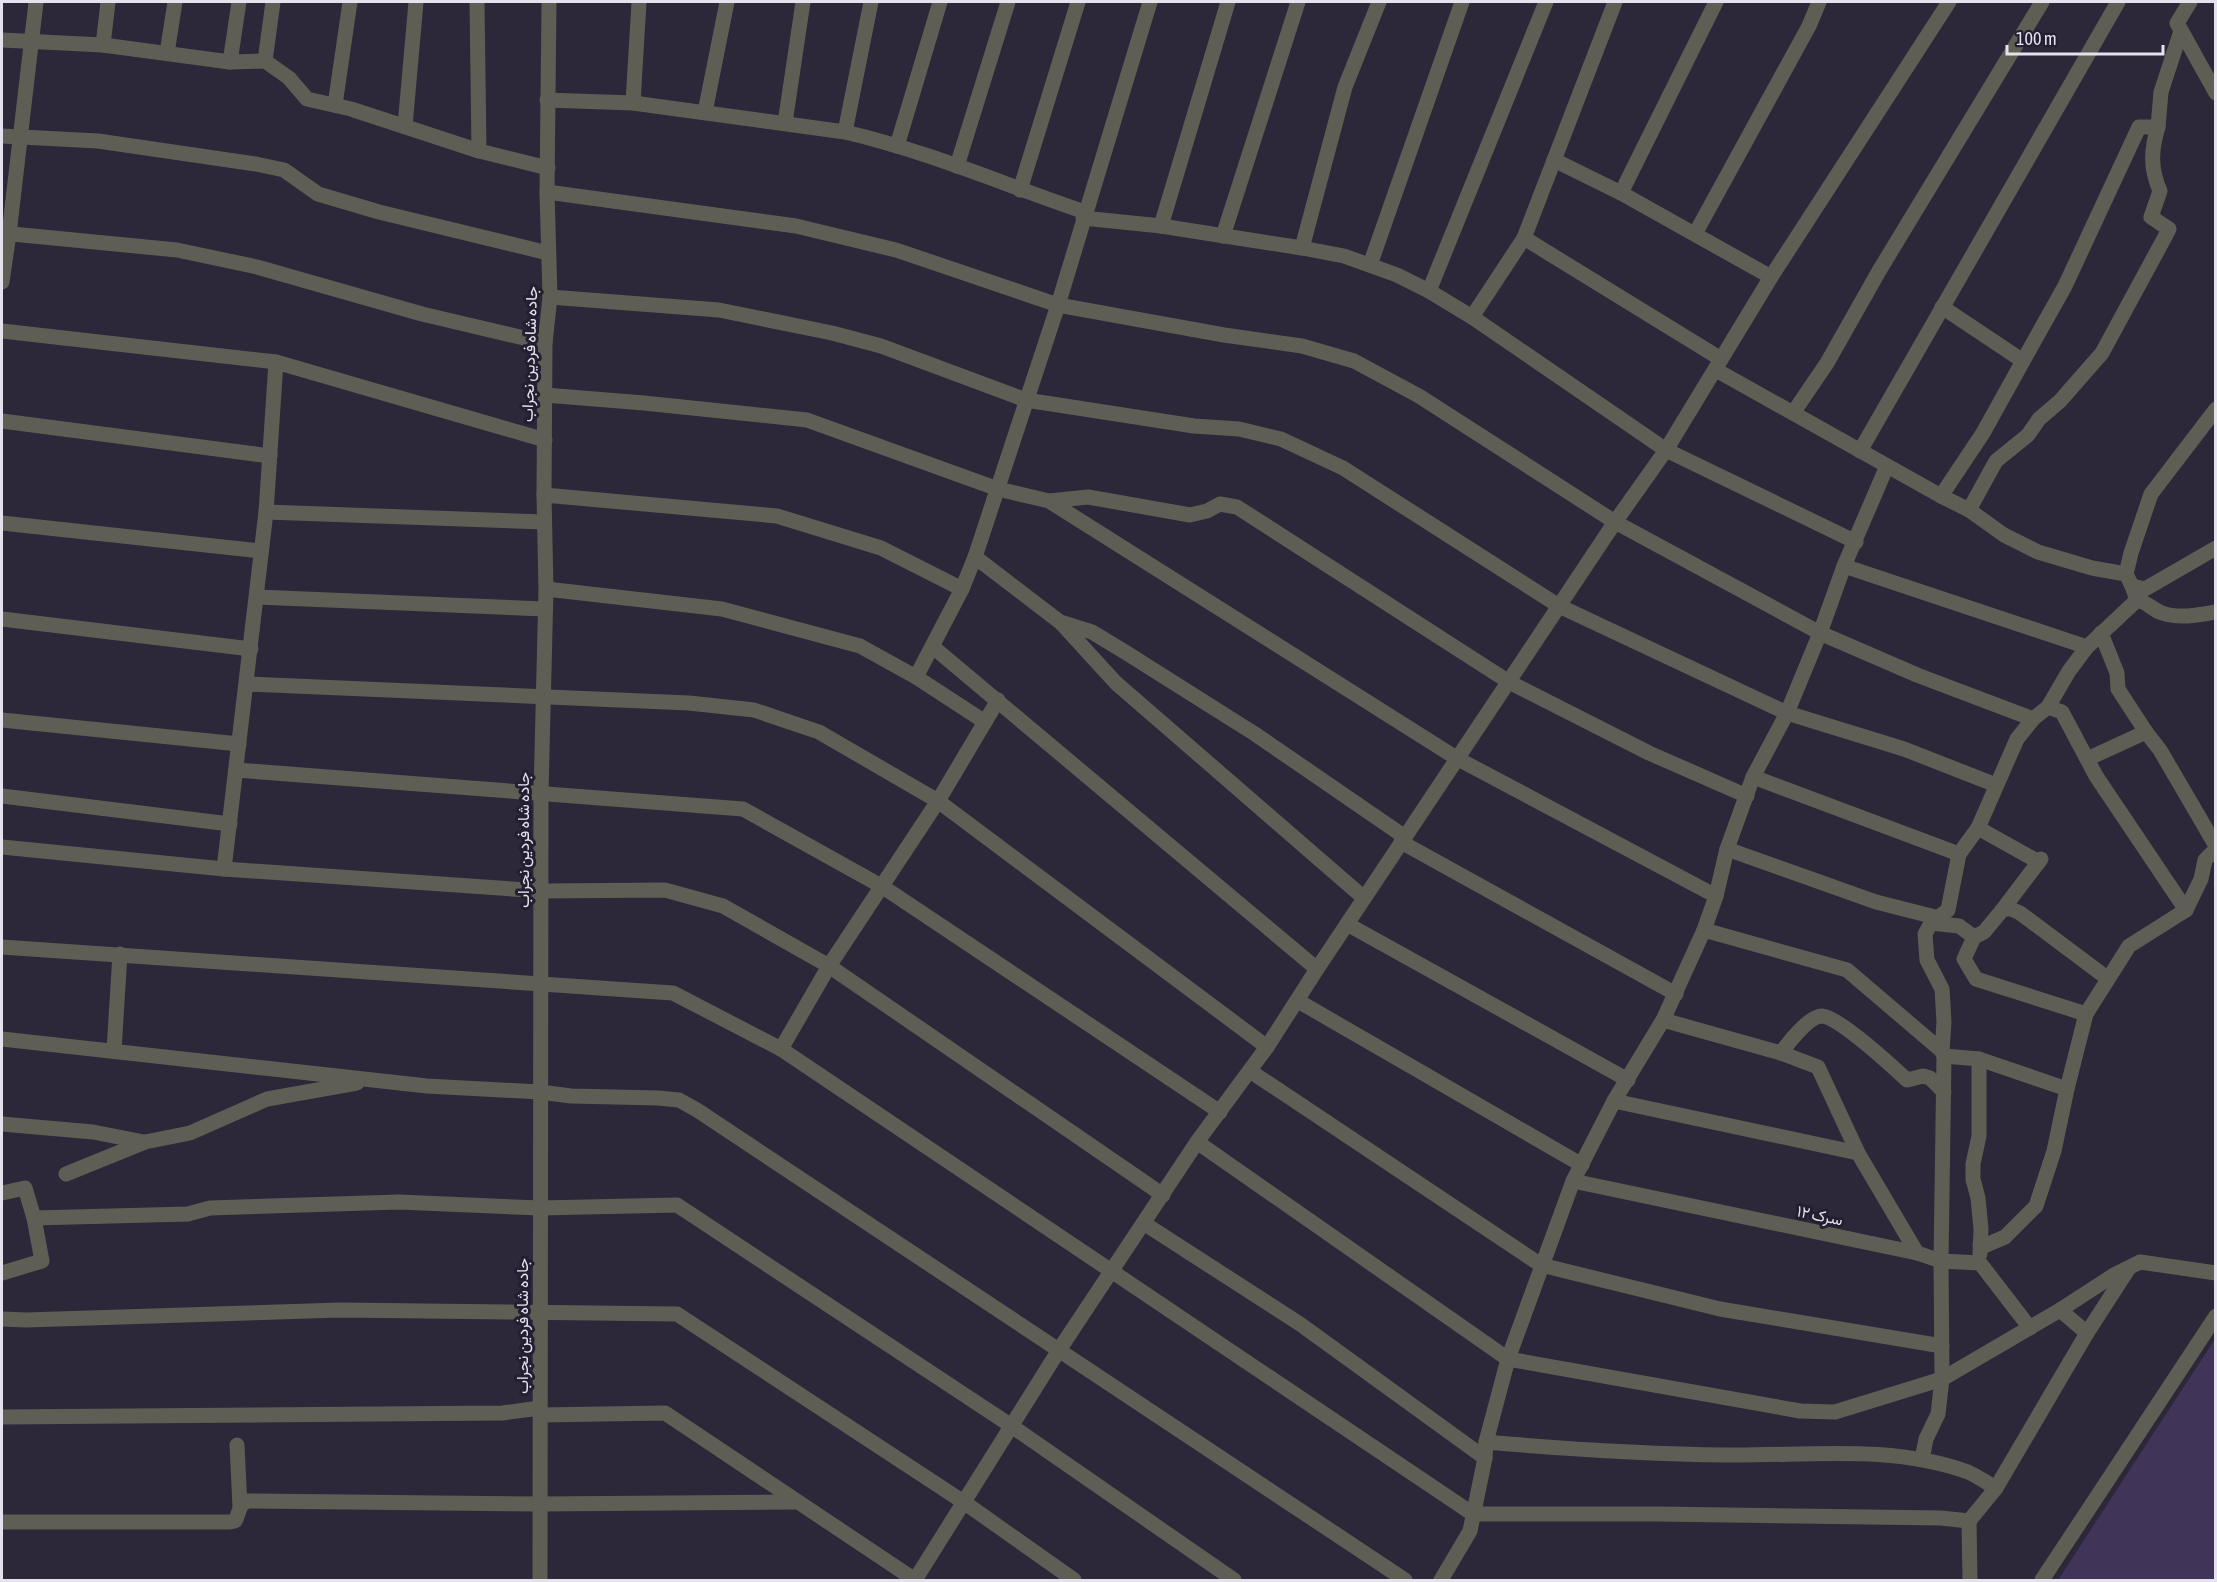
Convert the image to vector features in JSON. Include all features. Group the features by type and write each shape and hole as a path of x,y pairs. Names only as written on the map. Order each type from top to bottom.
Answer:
{"street":[{"path":"2,282 5,233 21,138 36,2"},
{"path":"102,45 108,2"},
{"path":"167,54 175,2"},
{"path":"230,62 238,2"},
{"path":"265,62 273,2"},
{"path":"335,105 350,2"},
{"path":"405,126 416,2"},
{"path":"477,2 479,151"},
{"name":"جاده شاه فردین نجراب","path":"540,1581 541,792 546,589 545,344 550,297 547,100 549,2"},
{"path":"633,103 639,2"},
{"path":"705,112 727,2"},
{"path":"785,123 803,2"},
{"path":"845,132 871,2"},
{"path":"897,146 940,2"},
{"path":"957,166 1008,2"},
{"path":"1020,190 1078,2"},
{"path":"916,677 962,589 999,489 1058,306 1150,2"},
{"path":"1161,226 1228,2"},
{"path":"1223,236 1298,2"},
{"path":"1302,248 1345,87 1378,2"},
{"path":"1370,265 1462,2"},
{"path":"1429,291 1546,2"},
{"path":"1472,317 1524,238 1615,2"},
{"path":"1621,193 1716,2"},
{"path":"1695,234 1809,26 1819,2"},
{"path":"2,1417 665,1413 915,1581 965,1503 1010,1425 1145,1224 1197,1142 1267,1047 1615,522 1666,450 1771,277 1949,2"},
{"path":"1793,413 1827,363 1879,271 2042,2"},
{"path":"1860,451 2118,2"},
{"path":"2190,2 2177,23 2216,93"},
{"path":"1969,510 1996,461 2028,435 2039,420 2060,401 2102,353 2169,229 2151,217 2160,191 2155,180 2151,147 2158,127 2161,92 2181,31"},
{"path":"2,40 102,45 230,62 265,62 289,78 307,99 405,126 479,151 548,168"},
{"path":"547,100 633,103 845,132 957,166 1084,215 1344,256 1397,275 1429,291 1472,317 1666,450 1856,542"},
{"path":"1941,496 1983,433 2065,286 2139,128 2158,127"},
{"path":"2,136 98,141 256,164 284,170 318,194 369,209 548,253"},
{"path":"1554,160 1621,193 1771,277"},
{"path":"548,192 796,226 896,250 1058,306 1302,346 1354,361 1419,396 1615,522 1820,633 1917,675 2034,719"},
{"path":"5,233 177,250 256,267 422,314 545,344"},
{"path":"1524,238 1793,413 1969,510 2004,535 2038,552 2092,568 2132,587 2145,589 2216,548"},
{"path":"550,297 719,310 832,333 881,346 1026,400 1194,426 1239,429 1281,439 1343,468 1559,606 1787,713 1904,749 1996,785"},
{"path":"1942,307 2023,361"},
{"path":"2,330 276,362 545,440"},
{"path":"224,870 266,512 276,362"},
{"path":"545,395 807,420 999,489 1049,501 1458,759 1716,896"},
{"path":"1922,1459 1926,1439 1938,1414 1942,1379 1941,1261 1944,1092 1942,988 1926,960 1925,934 1935,920 1948,910 1959,854 1978,828 2017,739 2048,707 2069,671 2087,646 2101,633 2132,587 2131,553 2151,494 2216,409"},
{"path":"2,420 270,456"},
{"path":"1441,1581 1470,1531 1485,1458 1486,1442 1508,1359 1573,1181 1614,1101 1676,994 1704,930 1716,896 1727,849 1753,777 1787,713 1820,633 1844,566 1887,466"},
{"path":"544,495 777,516 881,548 962,589"},
{"path":"1049,501 1088,497 1190,515 1207,511 1220,504 1237,507 1509,682 1649,753 1748,796"},
{"path":"266,512 544,522"},
{"path":"2,523 261,551"},
{"path":"975,557 1060,622 1116,682 1364,898"},
{"path":"1844,566 2087,646"},
{"path":"2132,587 2145,602 2162,613 2182,616 2216,612"},
{"path":"546,589 722,609 860,646 916,677 985,722"},
{"path":"257,597 544,609"},
{"path":"2,619 251,649"},
{"path":"1060,622 1092,633 1255,734 1403,840 1676,994"},
{"path":"1980,1245 1986,1245 2005,1237 2036,1206 2054,1151 2086,1014 2129,946 2186,910 2200,879 2205,860 2216,848 2160,750 2145,732 2118,689 2116,673 2101,633"},
{"path":"933,646 1317,969"},
{"path":"246,684 689,703 754,710 819,732 938,801 1267,1047"},
{"path":"781,1049 829,966 938,801 998,700"},
{"path":"2048,707 2062,712 2096,776 2186,910"},
{"path":"2,720 239,744"},
{"path":"2087,759 2145,732"},
{"path":"236,770 743,809 883,887 1220,1112"},
{"path":"1753,777 1959,854"},
{"path":"2,796 230,824"},
{"path":"1978,828 2040,860 1984,932 1974,937 1964,959 1977,979 2086,1014"},
{"path":"2,847 224,870 541,891 665,890 723,906 829,966 1163,1194"},
{"path":"1727,849 1876,902 1959,926 1974,937"},
{"path":"2003,909 2011,909 2020,914 2107,978"},
{"path":"1347,924 1628,1080"},
{"path":"1704,930 1846,970 1943,1054 1979,1059 2067,1089"},
{"path":"2,946 673,993 781,1049 1473,1514 1671,1514 1969,1521"},
{"path":"114,1050 120,954"},
{"path":"1298,1001 1582,1165"},
{"path":"1781,1053 1789,1040 1812,1020 1821,1016 1857,1036 1907,1080 1923,1076 1930,1078 1944,1092"},
{"path":"1663,1020 1781,1053 1818,1067 1858,1153 1917,1253"},
{"path":"2,1039 427,1086 540,1092 571,1096 679,1100 1405,1581"},
{"path":"1979,1059 1979,1136 1973,1179 1978,1198 1981,1229 1980,1263 2030,1328"},
{"path":"1250,1071 1541,1264 1720,1309 1942,1346"},
{"path":"66,1174 145,1142 190,1132 267,1099 375,1080"},
{"path":"1614,1101 1858,1153"},
{"path":"2,1124 93,1132 145,1142"},
{"path":"1197,1142 1508,1359 1812,1411 1835,1412 1942,1379 2060,1310 2114,1275 2140,1262 2216,1273"},
{"name":"سرک ۱۲","path":"1573,1181 1917,1253 1941,1261 1980,1263"},
{"path":"2,1193 25,1188 34,1218 42,1261 2,1273"},
{"path":"34,1218 188,1214 210,1208 399,1202 540,1208 677,1205 1010,1425 1234,1581"},
{"path":"1145,1224 1300,1324 1485,1458"},
{"path":"1970,1581 1969,1521 1996,1488 2087,1334 2130,1267"},
{"path":"2,1319 38,1320 340,1310 677,1314 965,1503 1074,1581"},
{"path":"2060,1310 2087,1334"},
{"path":"2042,1581 2216,1316"},
{"path":"1486,1442 1553,1448 1729,1455 1895,1454 1922,1459 1969,1473 1996,1488"},
{"path":"237,1445 240,1507"},
{"path":"2,1522 230,1522 237,1517 243,1502 248,1501 540,1504 795,1502"}],"shaded area":[{"path":"2215,1339 2215,1580 2058,1580"}]}
